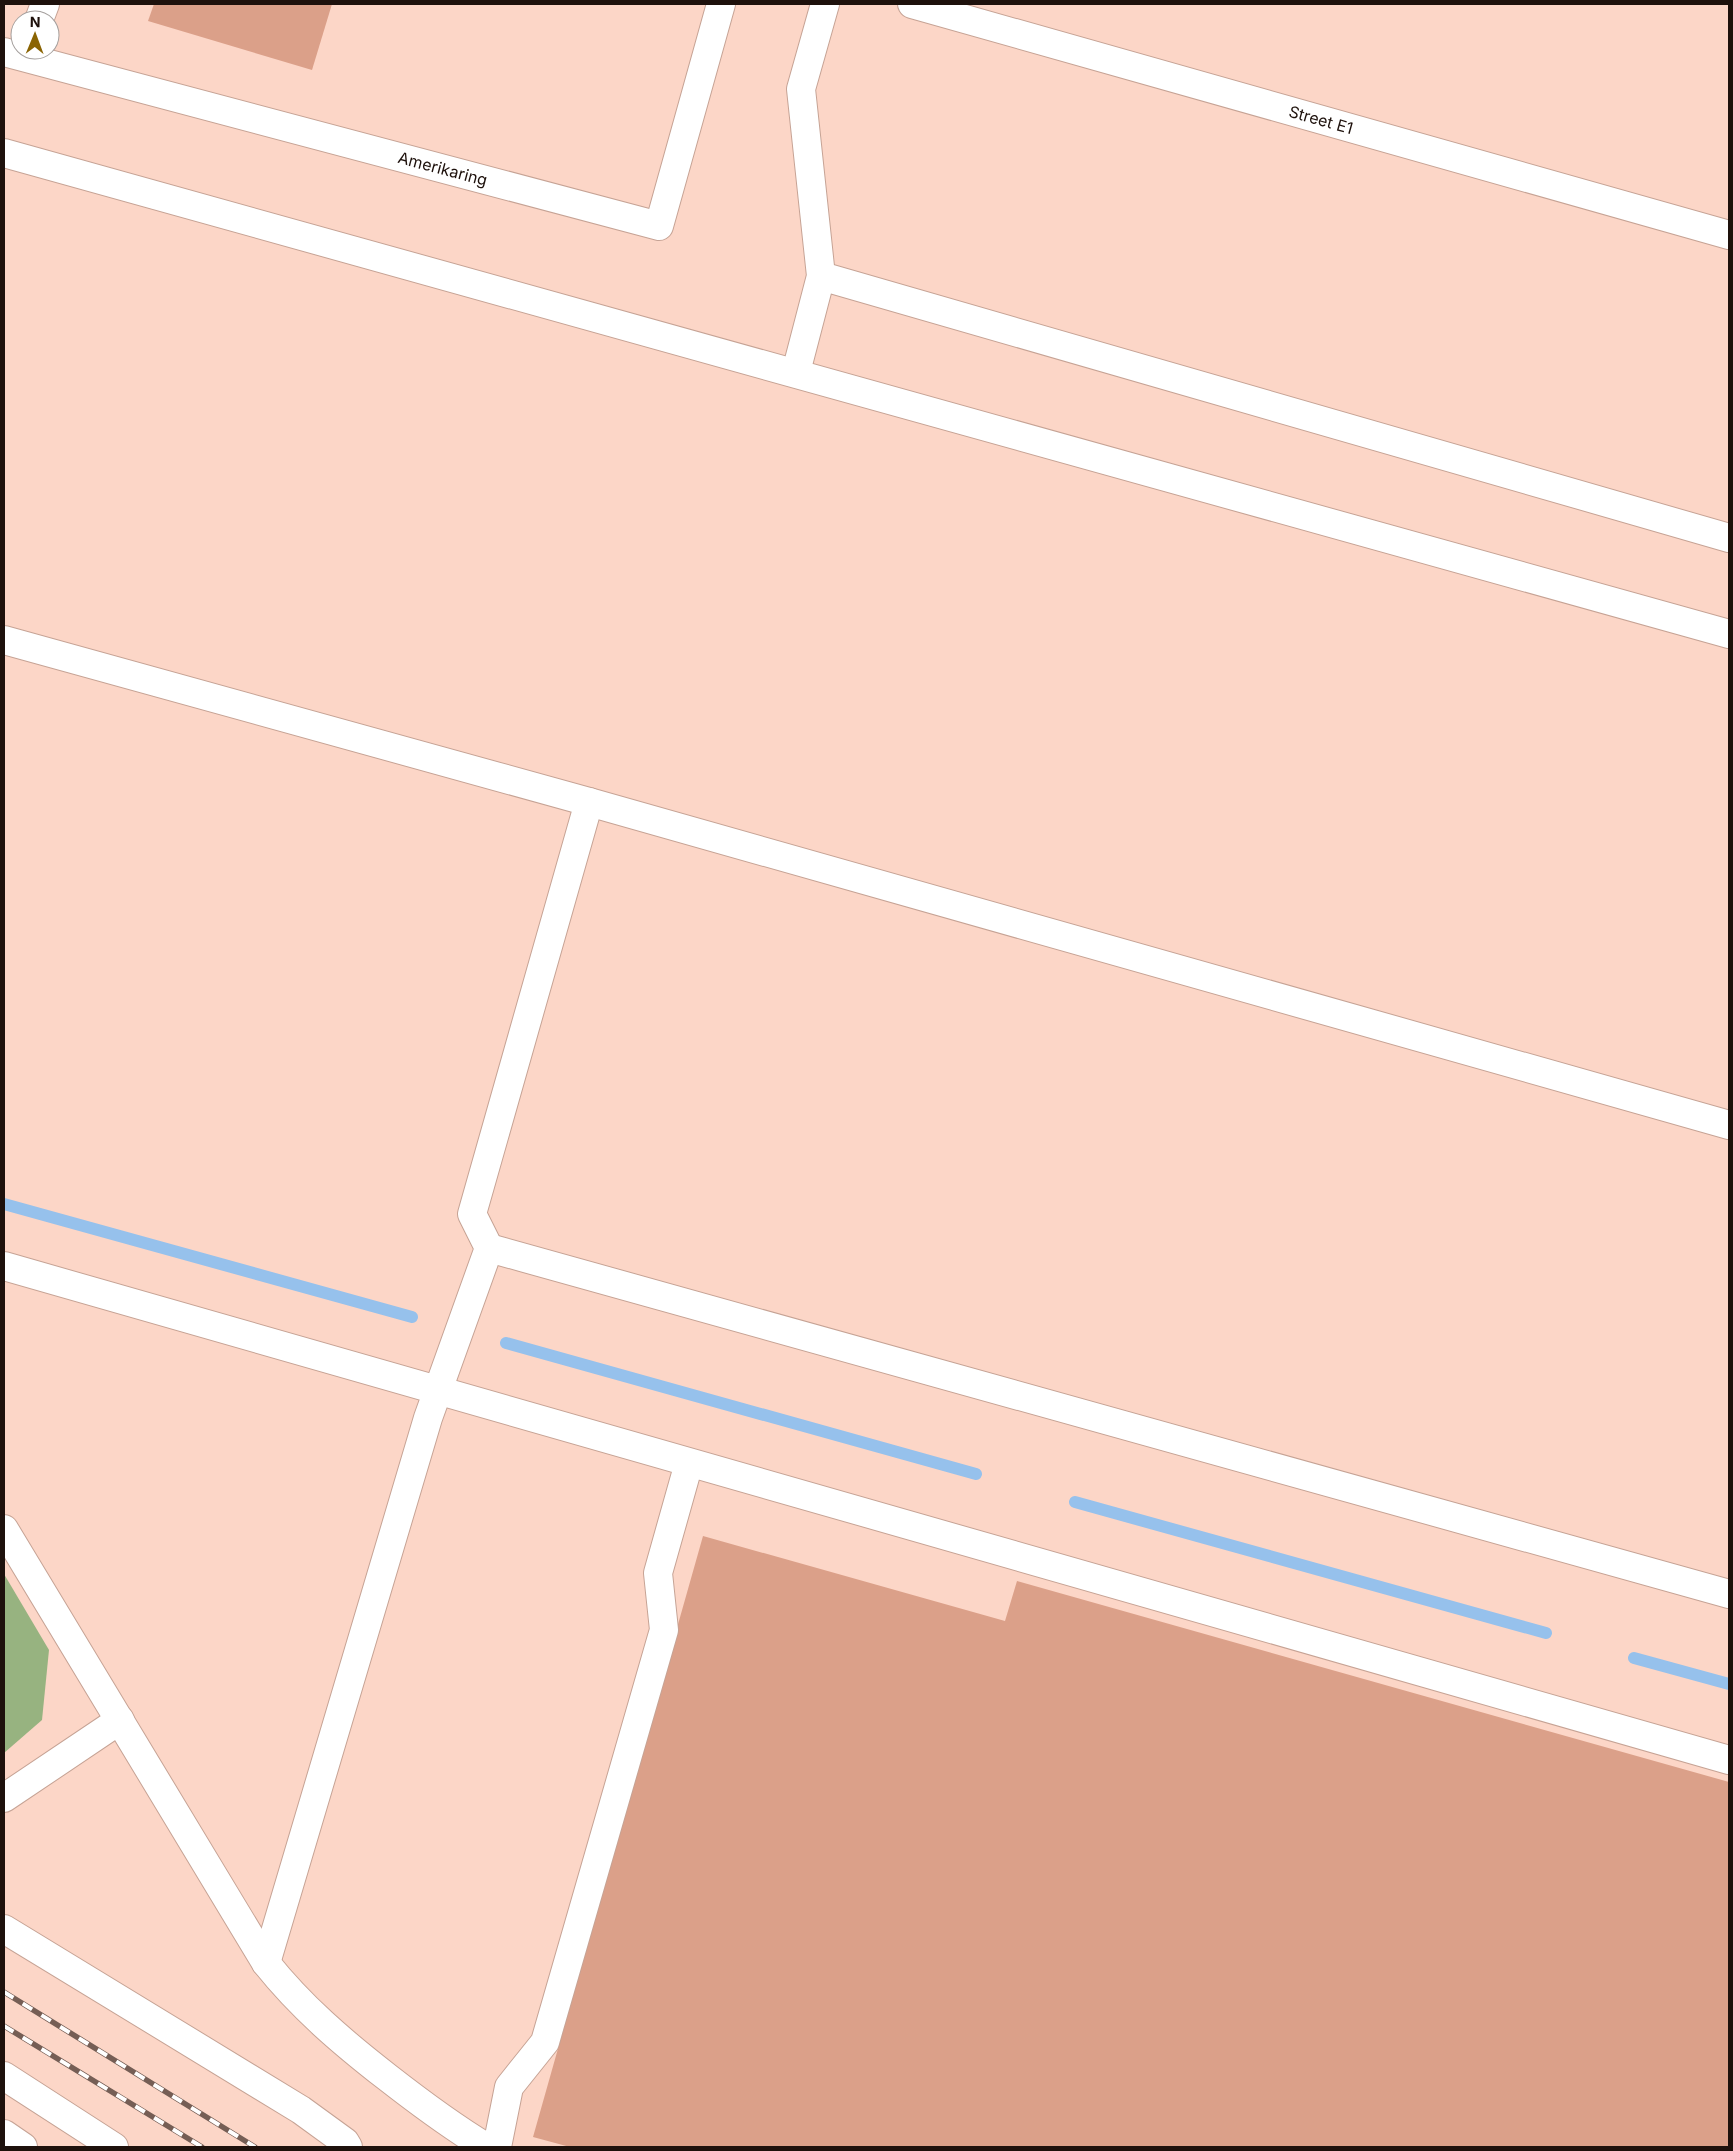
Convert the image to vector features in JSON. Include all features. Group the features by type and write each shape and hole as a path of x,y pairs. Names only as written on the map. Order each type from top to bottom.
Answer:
{"street":[{"name":"Amerikaring","path":"44,60 659,226 721,4"},
{"path":"796,372 821,276 801,89 825,4"},
{"name":"Street E1","path":"912,4 1729,235"},
{"path":"4,152 1729,634"},
{"path":"821,276 1729,538"},
{"path":"4,640 589,802 1729,1125"},
{"path":"266,1963 436,1390 489,1248 472,1214 589,802"},
{"path":"489,1248 1729,1594"},
{"path":"4,1266 1729,1760"},
{"path":"497,2147 509,2087 545,2042 664,1630 658,1573 689,1462"},
{"path":"4,1529 266,1963 287,1990 330,2033 447,2123 486,2147"},
{"path":"4,1798 120,1720"},
{"path":"4,1930 301,2110 345,2142 348,2147"},
{"path":"4,2076 114,2147"},
{"path":"4,2134 23,2147"}],"green space":[{"path":"4,1574 49,1650 42,1720 4,1753"}],"building":[{"path":"154,4 332,4 312,70 148,21"},
{"path":"703,1536 1005,1621 1017,1581 1729,1782 1729,2147 570,2147 533,2137"}],"waterway":[{"path":"4,1204 412,1317"},
{"path":"506,1343 976,1474"},
{"path":"1075,1502 1546,1633"},
{"path":"1634,1658 1729,1684"}],"railway":[{"path":"4,1992 255,2147"},
{"path":"4,2026 202,2147"}]}
